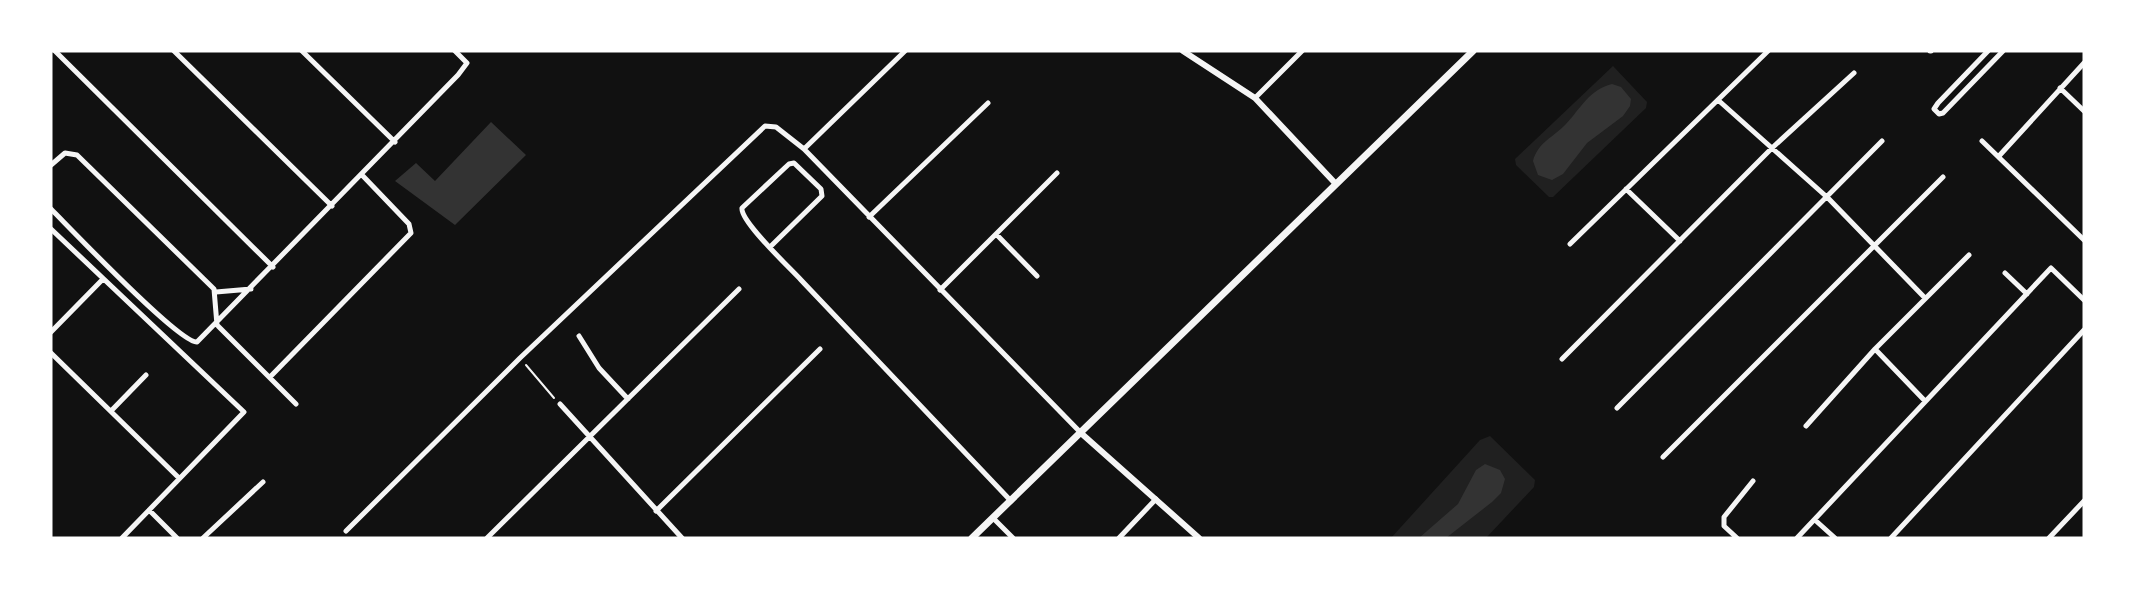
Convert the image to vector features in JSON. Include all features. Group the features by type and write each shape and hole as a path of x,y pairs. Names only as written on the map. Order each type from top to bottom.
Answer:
{"main road":[{"path":"972,538 1473,51"}],"street":[{"path":"55,51 273,267"},
{"path":"174,51 332,206"},
{"path":"302,51 395,142"},
{"path":"51,209 153,310 190,341 197,342 217,325 395,142 466,65 464,59 455,51"},
{"path":"804,149 905,51"},
{"path":"1183,51 1255,98 1335,183"},
{"path":"1255,98 1302,51"},
{"path":"1570,244 1768,51"},
{"path":"1988,51 1938,103 1934,109 1939,114 1944,113 2003,51"},
{"path":"1999,156 2084,63"},
{"path":"1562,359 1772,148 1854,73"},
{"path":"2060,88 2084,111"},
{"path":"1718,100 1828,198 1925,298"},
{"path":"869,218 988,103"},
{"path":"346,531 520,358 762,127 776,127 804,149 1082,434 1199,538"},
{"path":"1617,408 1882,141"},
{"path":"1982,141 2084,240"},
{"path":"51,164 65,153 77,155 216,292 217,325 296,404"},
{"path":"770,247 822,196 821,189 794,163 789,164 741,211 743,216 770,247 1011,501"},
{"path":"940,290 1057,173"},
{"path":"270,377 411,233 409,224 362,175"},
{"path":"1663,457 1943,177"},
{"path":"1626,189 1680,241"},
{"path":"51,229 244,412 122,538"},
{"path":"996,233 1037,276"},
{"path":"1807,426 1875,349 1969,255"},
{"path":"1797,538 2051,268 2084,300"},
{"path":"2005,273 2027,294"},
{"path":"51,332 103,279"},
{"path":"216,292 251,289"},
{"path":"487,538 590,439 738,289"},
{"path":"1891,538 2084,330"},
{"path":"579,335 599,368 628,400"},
{"path":"656,511 820,349"},
{"path":"1875,349 1925,401"},
{"path":"51,353 179,478"},
{"path":"111,411 146,375"},
{"path":"560,404 682,538"},
{"path":"1737,538 1724,526 1724,517 1753,481"},
{"path":"203,538 263,482"},
{"path":"1119,538 1156,499"},
{"path":"2049,538 2084,501"},
{"path":"149,510 177,538"},
{"path":"993,518 1013,538"},
{"path":"1815,520 1835,538"}],"path":[{"path":"520,358 560,404"}],"shaded area":[{"path":"1613,66 1647,102 1646,108 1553,197 1549,197 1516,165 1515,159"},
{"path":"1612,84 1621,87 1631,99 1623,116 1587,143 1563,174 1552,180 1538,175 1533,161 1539,149 1566,124 1591,95"},
{"path":"491,122 526,155 455,225 395,181 416,163 435,181"},
{"path":"1490,436 1535,480 1534,487 1486,538 1391,538 1480,440"},
{"path":"1485,464 1500,470 1505,479 1501,493 1446,538 1419,538 1458,504 1476,470"}]}
